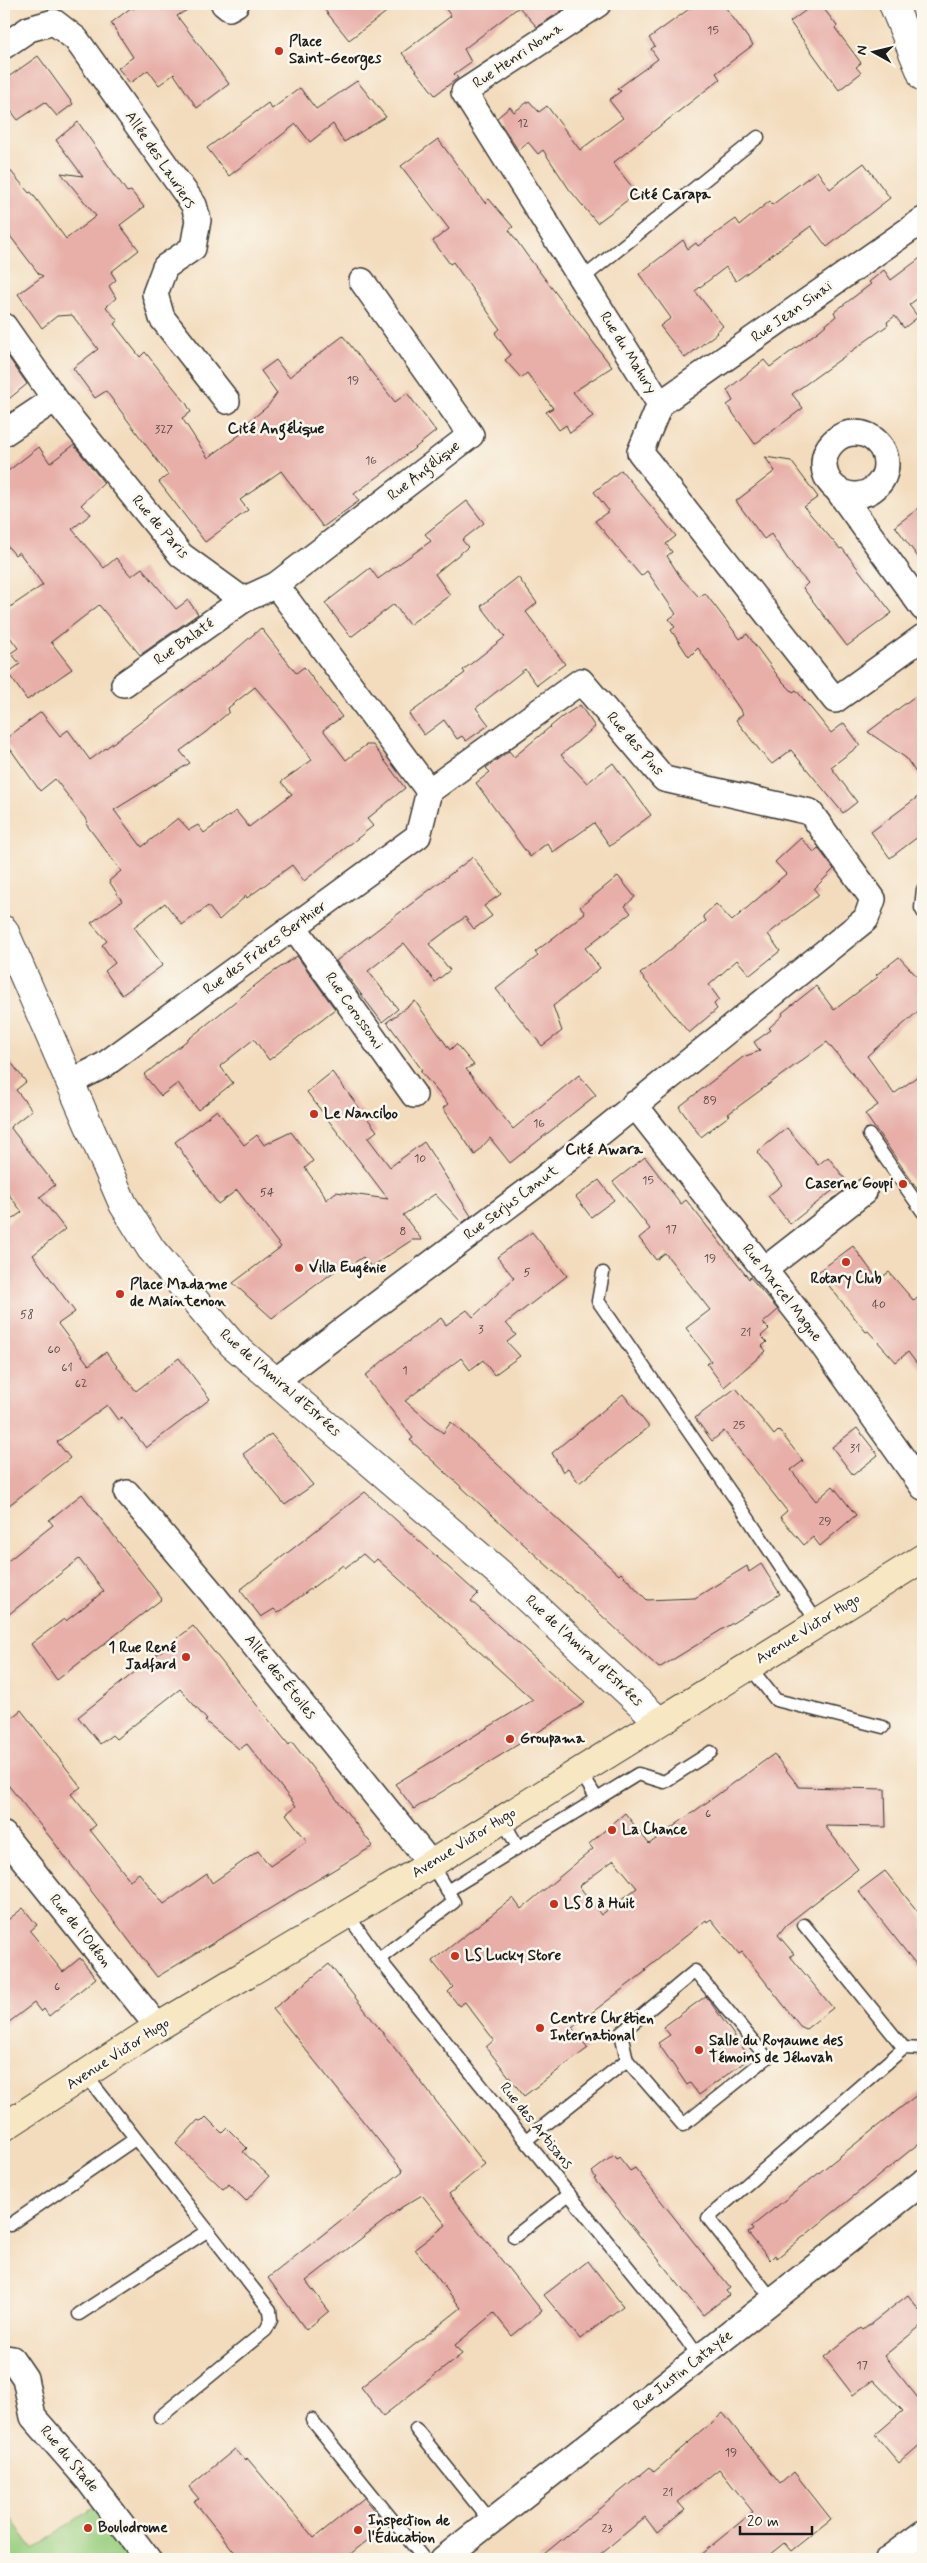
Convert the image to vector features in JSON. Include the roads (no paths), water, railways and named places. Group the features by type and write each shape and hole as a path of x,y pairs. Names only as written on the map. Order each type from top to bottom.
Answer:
{"main road":[{"name":"Avenue Victor Hugo","path":"4,2127 156,2028 431,1864 749,1666 816,1622 923,1558"}],"street":[{"path":"224,4 229,8 236,4"},
{"name":"Rue Henri Noma","path":"464,92 598,4"},
{"path":"893,4 923,77"},
{"name":"Allée des Lauriers","path":"4,46 29,28 54,22 76,39 194,205 198,220 193,248 165,267 155,294 162,318 227,401"},
{"name":"Rue du Mahury","path":"464,92 660,404 640,452 835,700 923,637"},
{"name":"Rue Jean Sinaï","path":"660,404 923,220"},
{"name":"Rue Angélique","path":"276,585 471,435 362,281"},
{"name":"Rue de Paris","path":"4,326 55,399 180,555 243,600"},
{"path":"4,433 55,399"},
{"path":"839,492 923,608"},
{"path":"243,600 276,585 429,791"},
{"name":"Rue Balaté","path":"124,684 243,600"},
{"name":"Rue des Pins","path":"429,791 581,681 664,779 810,812 873,899"},
{"name":"Rue des Frères Berthier","path":"71,1082 104,1065 418,836 429,791"},
{"name":"Rue Serjus Canut","path":"275,1381 537,1184 866,919 873,899"},
{"name":"Rue Corossoni","path":"294,927 414,1095"},
{"name":"Rue de l'Amiral d'Estrées","path":"4,930 123,1204 151,1249 226,1338 504,1577 659,1721"},
{"name":"Rue Marcel Magne","path":"634,1104 814,1333 923,1487"},
{"path":"764,1270 864,1192"},
{"name":"Allée des Étoiles","path":"127,1493 211,1592 431,1864"},
{"name":"Rue de l'Odéon","path":"7,1846 150,2017 156,2028"},
{"name":"Rue Justin Catayée","path":"442,2559 700,2359 923,2182"},
{"name":"Rue du Stade","path":"4,2358 12,2359 25,2378 33,2417 88,2480 148,2559"},
{"path":"888,2559 923,2533"}],"lane":[{"path":"582,279 758,137"},
{"path":"923,889 920,908 923,912"},
{"path":"869,1135 923,1212"},
{"path":"603,1273 598,1301 736,1500 816,1622"},
{"path":"749,1666 776,1700 883,1727"},
{"path":"447,1891 638,1774 664,1782 711,1752"},
{"path":"580,1771 597,1799"},
{"path":"502,1820 518,1847"},
{"path":"379,1959 454,1902 431,1864"},
{"name":"Rue des Artisans","path":"347,1914 379,1959 686,2339 700,2359"},
{"path":"804,1924 904,2048"},
{"path":"695,1970 767,2058 683,2125 627,2060 620,2033 695,1970"},
{"path":"773,2300 708,2218 904,2048 923,2049"},
{"path":"526,2140 627,2060"},
{"path":"85,2074 270,2310 271,2320 266,2330 160,2417"},
{"path":"10,2225 135,2139"},
{"path":"514,2237 569,2194"},
{"path":"79,2314 207,2231"},
{"path":"312,2420 424,2559"},
{"path":"416,2429 490,2521"}],"place":[{"name":"Place Saint-Georges","path":"279,51"},
{"name":"Le Nancibo","path":"314,1114"},
{"name":"Caserne Goupi","path":"903,1184"},
{"name":"Rotary Club","path":"846,1262"},
{"name":"Villa Eugénie","path":"299,1268"},
{"name":"Place Madame de Maintenon","path":"120,1294"},
{"name":"1 Rue René Jadfard","path":"186,1657"},
{"name":"Groupama","path":"510,1739"},
{"name":"La Chance","path":"612,1830"},
{"name":"LS 8 à Huit","path":"554,1904"},
{"name":"LS Lucky Store","path":"455,1956"},
{"name":"Centre Chrétien International","path":"540,2028"},
{"name":"Salle du Royaume des Témoins de Jéhovah","path":"699,2050"},
{"name":"Boulodrome","path":"88,2528"},
{"name":"Inspection de l'Éducation","path":"358,2530"}],"district":[{"name":"Cité Carapa","path":"670,194"},
{"name":"Cité Angélique","path":"276,428"},
{"name":"Cité Awara","path":"604,1149"}]}
